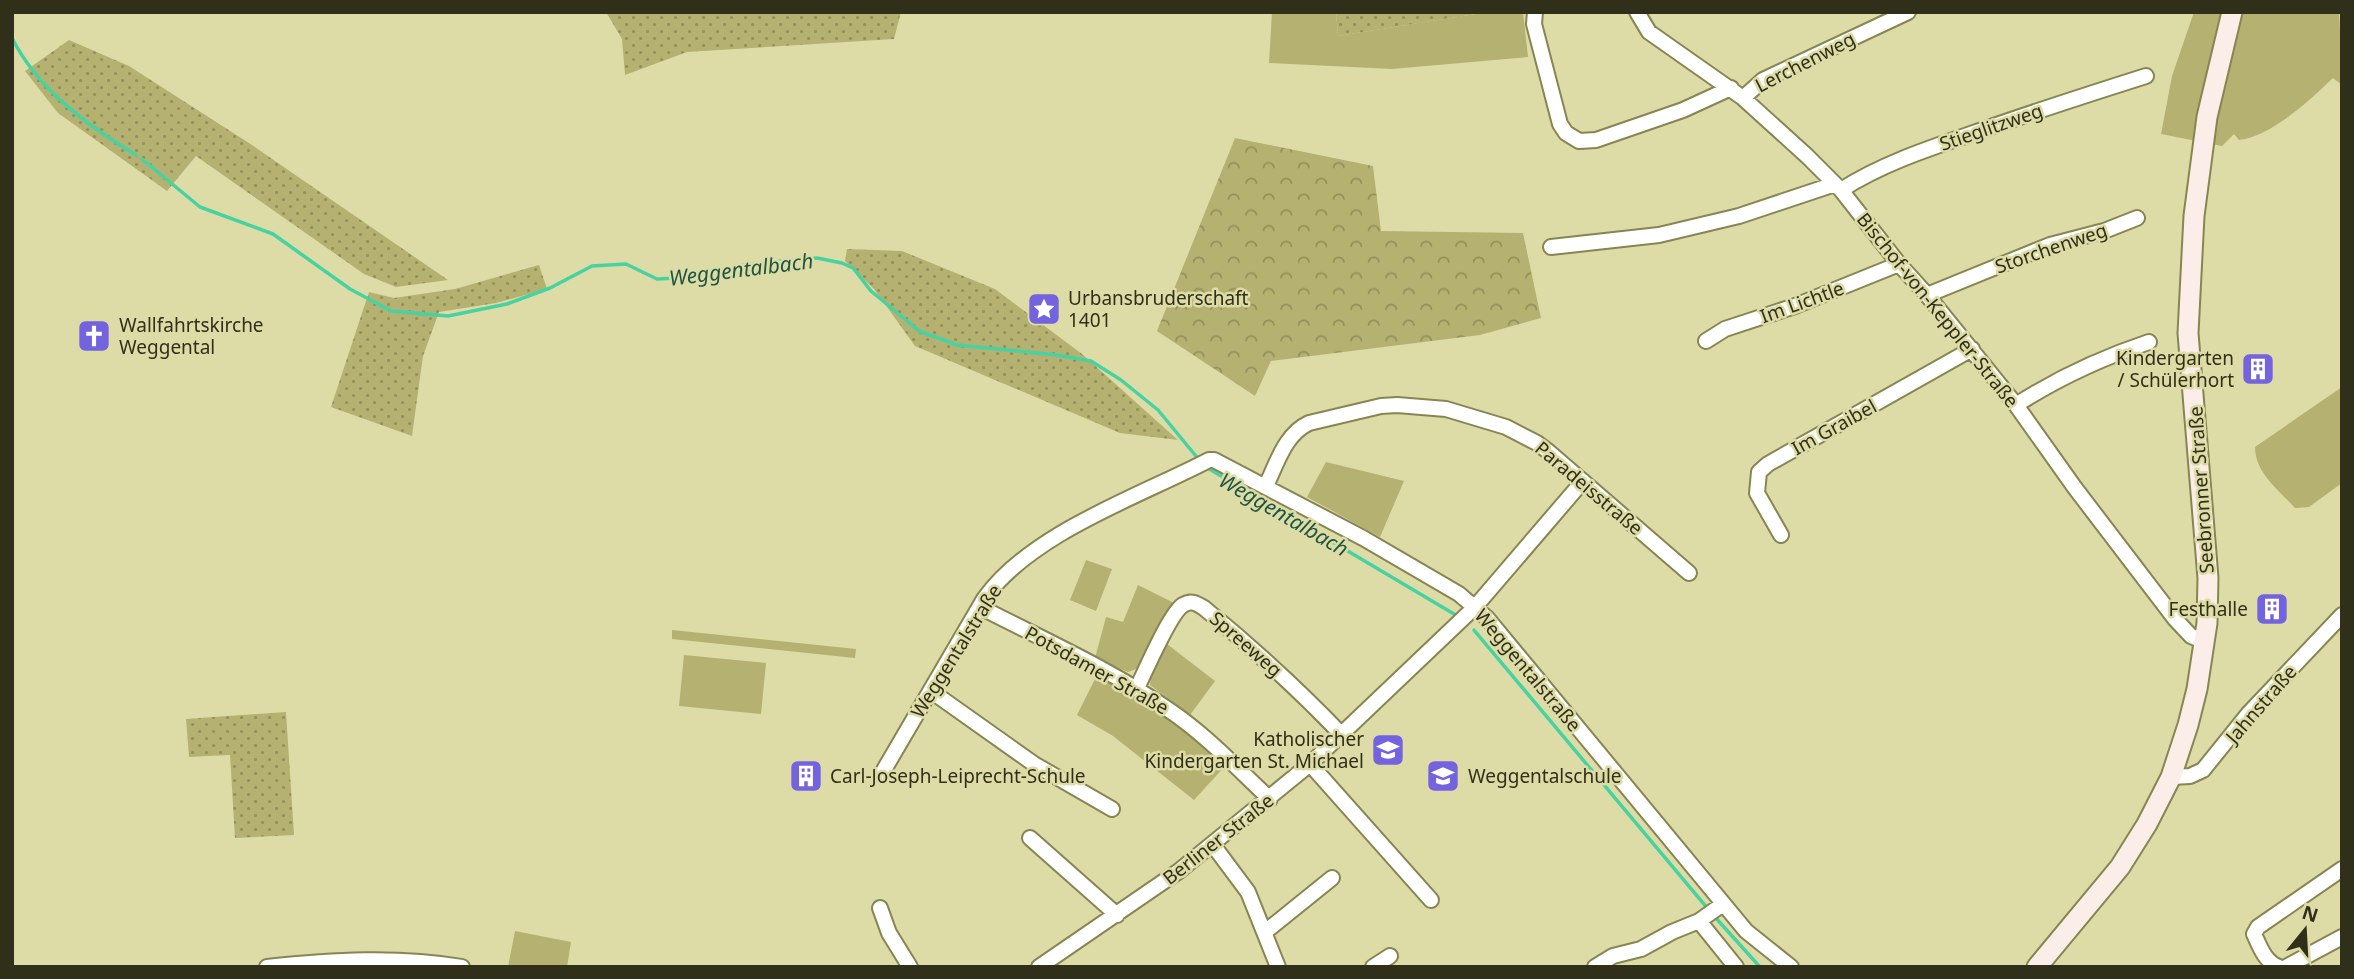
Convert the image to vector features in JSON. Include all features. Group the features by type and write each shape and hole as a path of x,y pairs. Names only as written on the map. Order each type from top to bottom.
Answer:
{"street":[{"path":"1535,12 1534,24 1560,124 1566,133 1579,141 1596,140 1682,110 1731,88"},
{"name":"Bischof-von-Keppler-Straße","path":"1637,12 1649,32 1731,88 1838,187 2016,405 2075,488 2175,619 2191,636 2205,642"},
{"name":"Lerchenweg","path":"1743,98 1763,79 1908,12"},
{"name":"Seebronner Straße","path":"2037,967 2120,867 2147,824 2171,777 2188,725 2205,642 2208,578 2188,333 2194,216 2202,142 2232,12"},
{"name":"Stieglitzweg","path":"1551,247 1659,236 1739,216 1838,187 1895,161 2015,118 2146,76"},
{"name":"Storchenweg","path":"1927,295 2050,245 2137,218"},
{"name":"Im Lichtle","path":"1706,341 1725,329 1795,306 1899,264"},
{"path":"2016,405 2074,370 2148,342"},
{"name":"Im Graibel","path":"1781,535 1757,493 1759,472 1768,464 1972,349"},
{"name":"Paradeisstraße","path":"1266,486 1289,439 1301,426 1381,406 1446,410 1506,427 1537,443 1689,573"},
{"name":"Weggentalstraße","path":"881,775 991,589 1005,574 1039,549 1111,507 1209,460 1220,461 1373,544 1459,594 1475,607 1493,626 1711,913 1736,967"},
{"name":"Berliner Straße","path":"1039,967 1118,915 1213,845 1310,764 1475,607 1583,481"},
{"name":"Spreeweg","path":"1137,688 1174,615 1186,603 1194,602 1267,660 1342,735"},
{"name":"Potsdamer Straße","path":"980,607 1137,688 1191,725 1270,799"},
{"name":"Jahnstraße","path":"2171,777 2190,776 2203,770 2249,713 2342,615"},
{"path":"931,691 1034,764 1112,809"},
{"path":"1310,764 1431,900"},
{"path":"1030,838 1118,915"},
{"path":"1213,845 1248,892 1278,967"},
{"path":"2279,967 2274,966 2262,954 2254,934 2258,927 2342,869"},
{"path":"1265,932 1332,878"},
{"path":"880,908 889,933 910,967"},
{"path":"1595,967 1613,956 1641,949 1711,913"},
{"name":"Weggentalstraße","path":"1711,913 1746,931 1791,967"},
{"path":"2286,967 2342,937"},
{"path":"1373,967 1390,956"},
{"path":"267,967 330,961 382,964 419,962 462,967"}],"green space":[{"path":"606,12 901,12 894,39 687,52 625,75 622,39"},
{"path":"1272,12 1336,12 1338,36 1488,12 1523,12 1528,57 1392,69 1269,63"},
{"path":"1336,12 1488,12 1338,36"},
{"path":"2194,12 2339,12 2342,29 2342,85 2333,78 2302,106 2264,132 2239,140 2234,134 2222,146 2161,134 2172,76"},
{"path":"69,40 129,66 252,145 448,280 396,287 364,274 196,156 167,191 58,113 25,71"},
{"path":"1235,138 1373,166 1381,231 1523,233 1541,318 1480,335 1271,361 1255,396 1157,331"},
{"path":"847,249 902,251 995,289 1082,354 1178,440 1120,433 915,346 874,289 845,261"},
{"path":"539,265 547,289 496,303 439,312 423,356 412,436 331,407 369,292 394,298 455,289"},
{"path":"2342,387 2342,483 2309,507 2295,508 2263,473 2255,447"},
{"path":"1326,462 1404,481 1380,537 1307,497"},
{"path":"1086,560 1112,569 1096,611 1070,600"},
{"path":"1138,585 1174,603 1139,668 1128,672 1095,658 1106,617 1123,622"},
{"path":"672,630 856,649 855,658 672,639"},
{"path":"1167,644 1215,681 1190,715 1150,685 1151,675"},
{"path":"684,655 766,663 761,714 679,706"},
{"path":"1097,675 1165,715 1226,765 1194,800 1113,736 1077,715"},
{"path":"286,712 294,835 235,838 230,755 189,757 186,719"},
{"path":"515,931 571,942 567,967 508,967"}],"waterway":[{"name":"Weggentalbach","path":"12,38 23,57 50,90 82,119 136,155"},
{"name":"Weggentalbach","path":"142,159 200,207 273,234 350,289 391,311 448,316 507,304 550,288 592,266 626,264 657,279 717,276 739,266 769,262 817,258 842,263 853,268 871,291 919,331 957,345 1091,361 1121,380 1158,410 1200,461"},
{"name":"Weggentalbach","path":"1206,467 1454,614"},
{"name":"Weggentalbach","path":"1474,630 1709,910"},
{"name":"Weggentalbach","path":"1714,916 1760,967"}],"place":[{"name":"Urbansbruderschaft 1401","path":"1044,309"},
{"name":"Wallfahrtskirche Weggental","path":"94,336"},
{"name":"Kindergarten / Schülerhort","path":"2258,369"},
{"name":"Festhalle","path":"2272,609"},
{"name":"Katholischer Kindergarten St. Michael","path":"1388,750"},
{"name":"Carl-Joseph-Leiprecht-Schule","path":"806,776"},
{"name":"Weggentalschule","path":"1443,776"}]}
